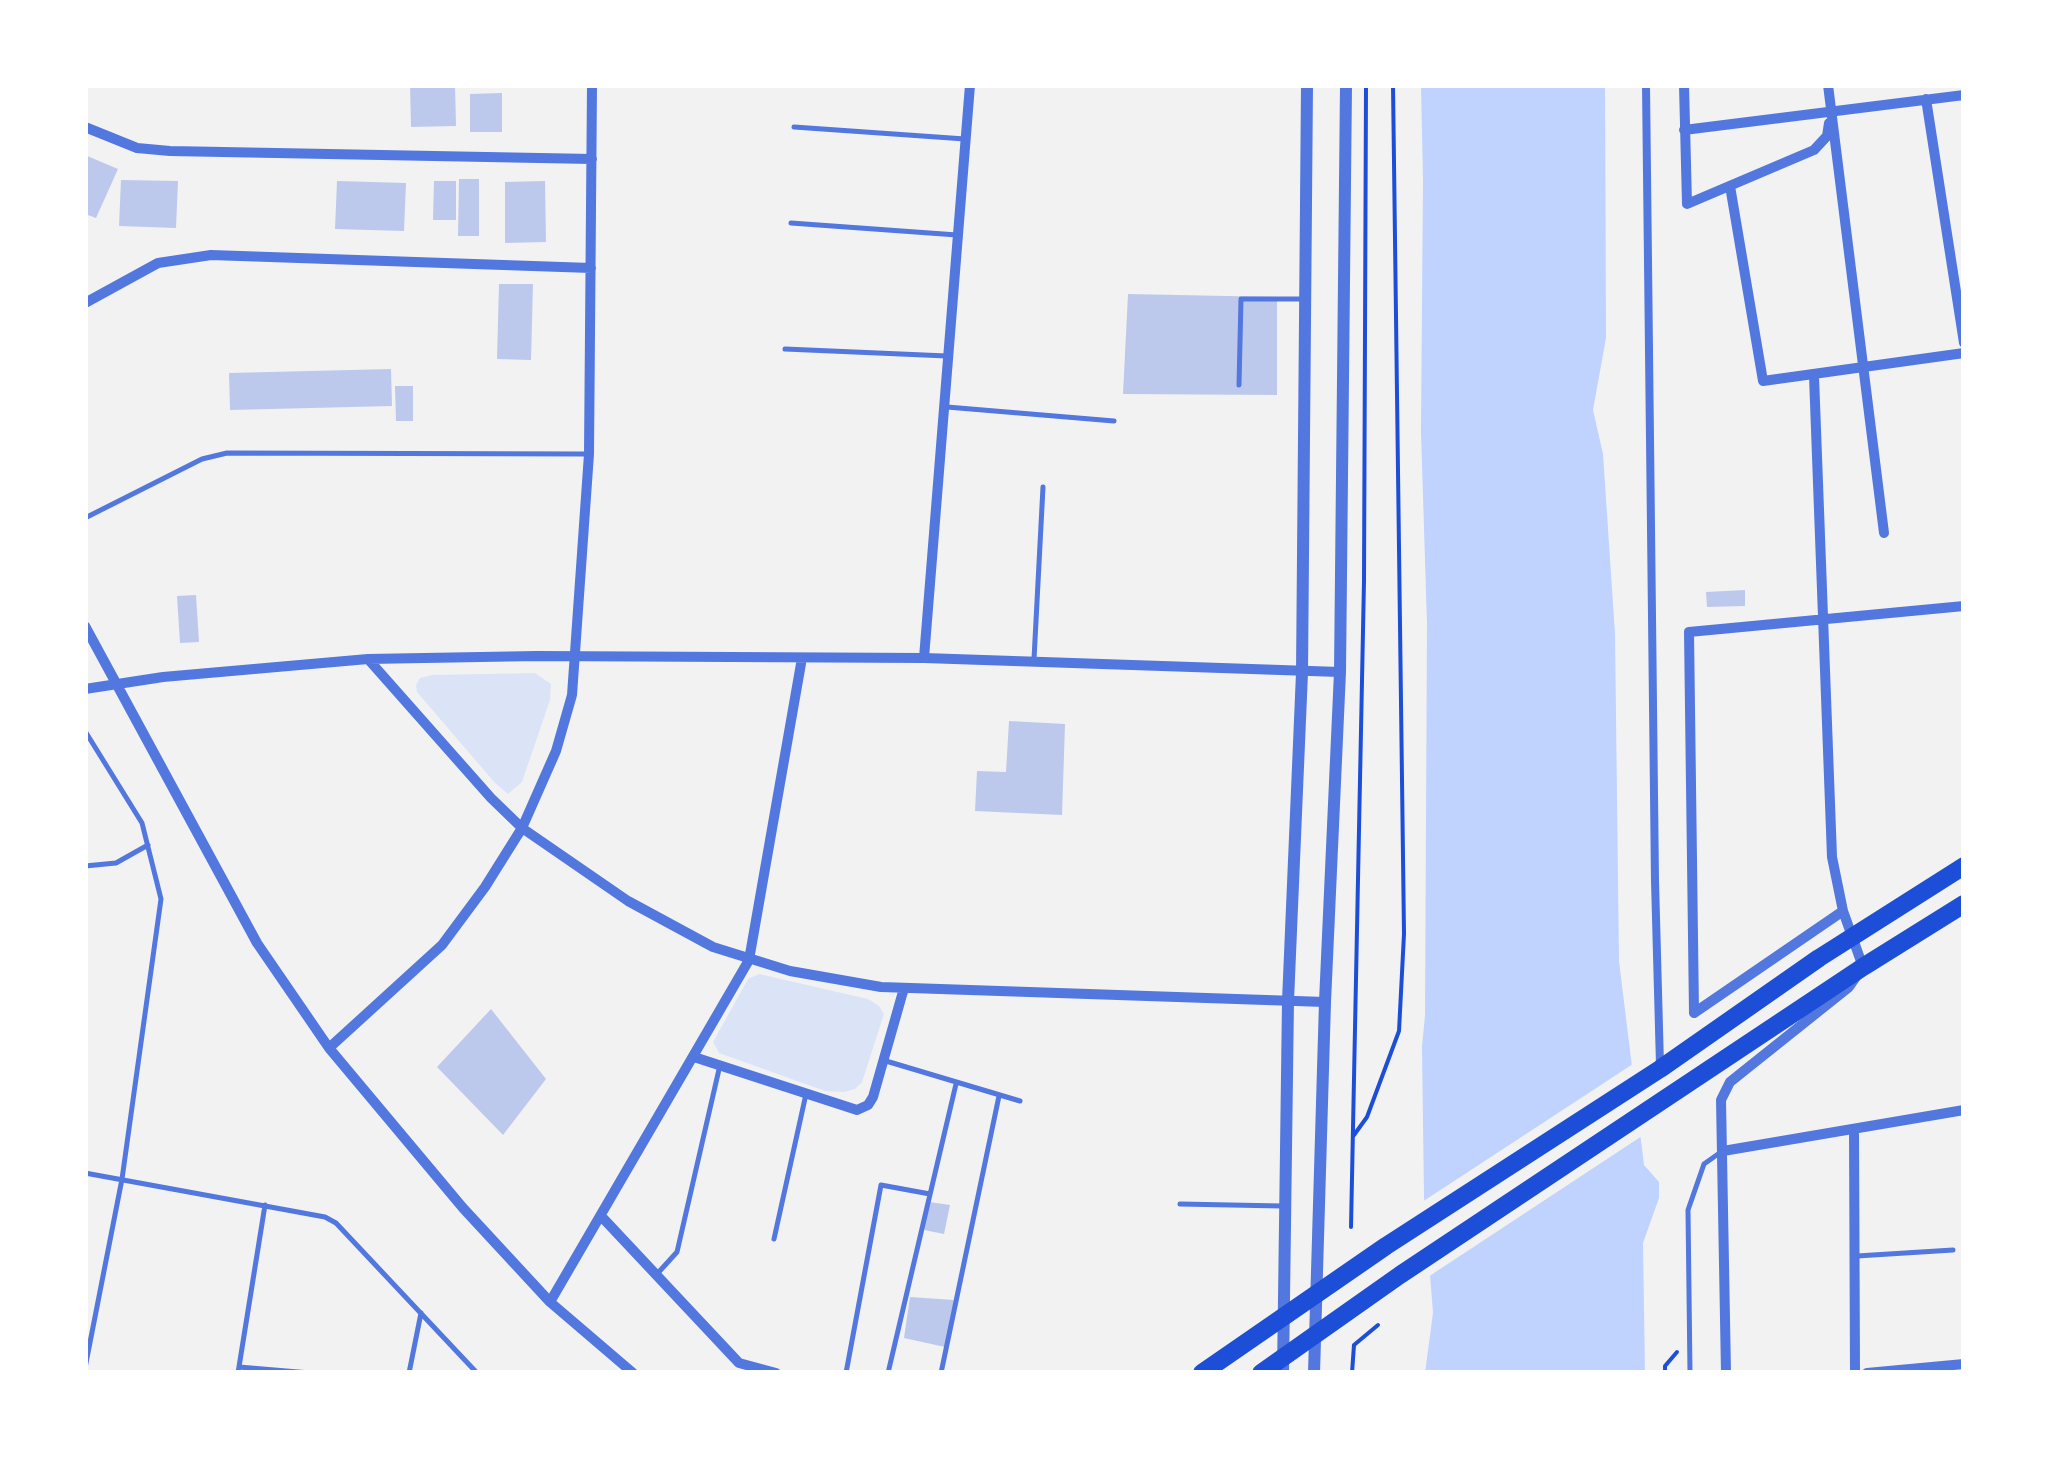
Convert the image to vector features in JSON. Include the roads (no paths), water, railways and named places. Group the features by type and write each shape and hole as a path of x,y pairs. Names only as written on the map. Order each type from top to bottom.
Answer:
{"main road":[{"path":"1202,1373 1284,1314 1660,1069 1819,958 1964,866"},
{"path":"1261,1373 1283,1366 1314,1336 1400,1275 1862,967 1964,904"}],"street":[{"path":"329,1048 442,945 485,886 522,828 556,752 572,695 589,454 592,85"},
{"path":"924,658 970,85"},
{"path":"1283,1366 1288,1001 1302,673 1307,85"},
{"path":"1314,1373 1340,672 1346,85"},
{"path":"1646,85 1654,882 1660,1069"},
{"path":"1684,85 1687,204 1814,150 1827,136 1830,110"},
{"path":"1828,85 1884,533"},
{"path":"1684,130 1964,95"},
{"path":"1926,100 1964,343"},
{"path":"85,127 138,148 170,151 592,159"},
{"path":"1730,186 1762,381 1964,353"},
{"path":"85,303 158,263 210,255 591,268"},
{"path":"1726,1373 1721,1100 1730,1082 1849,988 1862,967 1843,911 1832,857 1814,376"},
{"path":"1843,911 1694,1013 1689,632 1964,606"},
{"path":"85,626 257,943 329,1048 463,1208 550,1302 633,1373"},
{"path":"85,689 368,659 576,656 924,658 1340,672"},
{"path":"550,1302 749,960 802,658"},
{"path":"368,659 490,798 522,828 628,900 714,948 790,971 880,987 1325,1002"},
{"path":"694,1056 857,1110 868,1105 904,988"},
{"path":"1723,1151 1964,1110"},
{"path":"1854,1129 1854,1373"},
{"path":"601,1216 738,1362 776,1373"},
{"path":"1867,1373 1963,1366"}],"lane":[{"path":"794,126 965,140"},
{"path":"791,223 958,234"},
{"path":"1239,384 1241,299 1305,299"},
{"path":"785,348 948,356"},
{"path":"944,407 1114,421"},
{"path":"85,518 202,459 227,453 589,454"},
{"path":"1034,662 1043,487"},
{"path":"85,731 142,824 161,899 122,1179 85,1368"},
{"path":"85,866 116,863 148,844"},
{"path":"883,1060 1020,1102"},
{"path":"658,1274 676,1252 720,1065"},
{"path":"888,1373 956,1084"},
{"path":"774,1239 806,1094"},
{"path":"942,1373 1000,1096"},
{"path":"1690,1373 1688,1210 1704,1164 1723,1151"},
{"path":"85,1173 325,1217 336,1223 477,1373"},
{"path":"846,1373 881,1185 930,1194"},
{"path":"1180,1204 1285,1206"},
{"path":"265,1205 239,1370 310,1373"},
{"path":"1854,1256 1954,1250"},
{"path":"409,1373 422,1312"}],"water":[{"path":"1421,85 1605,85 1606,338 1593,410 1603,454 1615,634 1619,961 1644,1165 1659,1182 1659,1198 1643,1243 1645,1373 1425,1373 1433,1313 1424,1197 1422,1047 1427,624 1421,432"}]}
